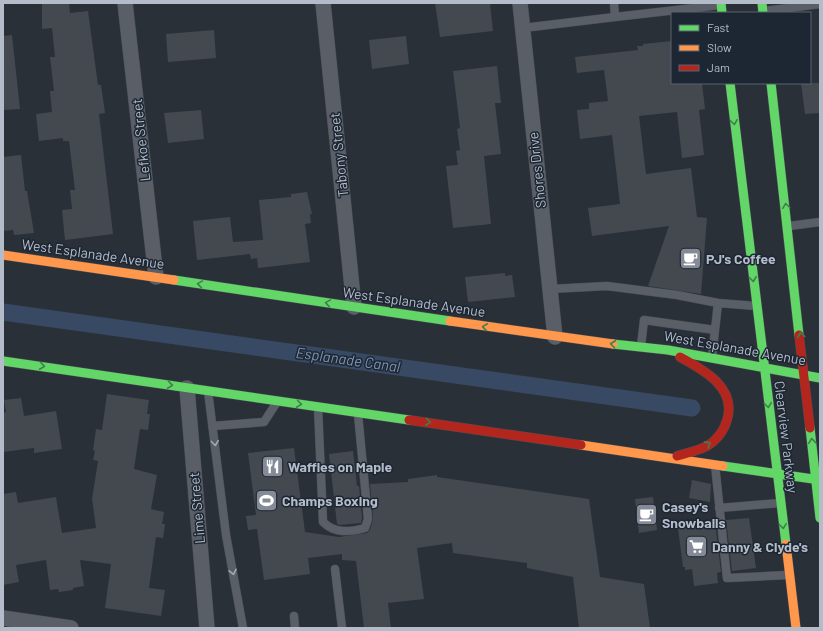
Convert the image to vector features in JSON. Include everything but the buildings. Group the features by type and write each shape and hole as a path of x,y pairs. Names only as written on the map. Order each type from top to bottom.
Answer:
{"main road":[{"name":"Clearview Parkway","path":"730,84 763,366 796,628"},
{"name":"Clearview Parkway","path":"771,84 818,480 820,518"},
{"name":"West Esplanade Avenue","path":"3,255 555,337 668,350 763,366 820,378"},
{"path":"668,350 698,367 719,382 729,398 730,418 721,434 708,446 672,458"},
{"path":"3,361 818,480"}],"street":[{"name":"Lefkoe Street","path":"125,3 156,277"},
{"name":"Tabony Street","path":"323,3 354,308"},
{"name":"Shores Drive","path":"520,3 555,337"},
{"name":"Lime Street","path":"187,388 207,628"},
{"path":"3,618 71,628"}],"lane":[{"path":"614,3 615,16"},
{"path":"763,9 820,4"},
{"path":"523,28 615,16 721,7"},
{"path":"788,226 820,222"},
{"path":"550,289 607,286 677,295 718,303 756,306"},
{"path":"711,358 718,303"},
{"path":"641,347 644,320 715,330"},
{"path":"208,391 226,535 243,628"},
{"path":"213,426 264,422 277,401"},
{"path":"318,406 323,522 339,531 352,532 365,528 368,519 358,412"},
{"path":"715,464 727,578 789,575"},
{"path":"720,508 780,503"},
{"path":"334,569 342,628"},
{"path":"294,616 295,628"}],"waterway":[{"name":"Esplanade Canal","path":"3,312 692,408"}],"traffic: fast":[{"path":"721,3 722,12"},
{"path":"762,3 763,12"},
{"path":"730,84 786,544"},
{"path":"771,84 799,335"},
{"path":"174,280 450,321"},
{"path":"613,344 668,350 820,378"},
{"path":"3,361 409,420"},
{"path":"810,428 820,518"},
{"path":"723,466 820,480"}],"traffic: slow":[{"path":"3,255 174,280"},
{"path":"450,321 613,344"},
{"path":"581,445 723,466"},
{"path":"786,544 796,628"}],"traffic: jam":[{"path":"799,335 810,428"},
{"path":"677,456 700,449 714,441 724,428 729,409 727,398 723,389 716,381 708,374 680,357"},
{"path":"409,420 581,445"}],"place":[{"name":"PJ's Coffee","path":"691,259"},
{"name":"Waffles on Maple","path":"273,467"},
{"name":"Champs Boxing","path":"267,501"},
{"name":"Casey's Snowballs","path":"646,515"},
{"name":"Danny & Clyde's","path":"697,547"}]}
